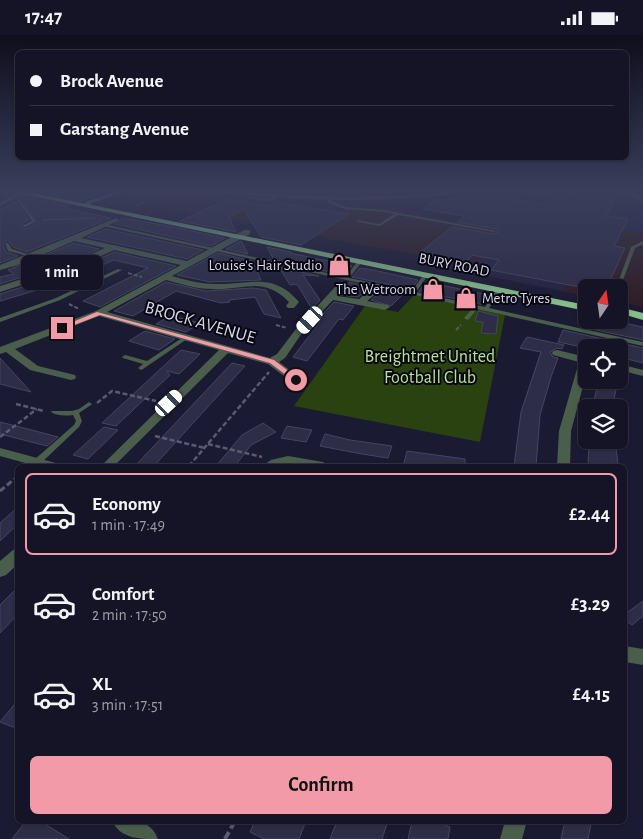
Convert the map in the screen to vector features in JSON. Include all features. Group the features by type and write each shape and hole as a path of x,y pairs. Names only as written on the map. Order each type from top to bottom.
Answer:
{"highway":[{"name":"BURY ROAD","path":"210,229 578,299"},
{"name":"BURY ROAD","path":"214,229 360,262 578,306"},
{"path":"628,314 643,318"}],"street":[{"path":"0,268 96,229"},
{"path":"4,350 96,314 242,235"},
{"path":"73,238 188,265"},
{"path":"0,289 69,267 113,247"},
{"path":"161,279 214,287 268,280 283,289 296,304"},
{"path":"272,362 280,356 299,331 343,283"},
{"path":"362,301 375,290"},
{"path":"330,297 362,301 385,307"},
{"name":"BROCK AVENUE","path":"96,314 272,362 294,374"},
{"path":"109,464 226,349"},
{"path":"4,350 34,368 71,377"},
{"path":"557,353 578,358"},
{"path":"628,369 643,373"},
{"path":"564,464 565,431 578,387"},
{"path":"0,452 44,464"},
{"path":"273,464 294,461 311,464"},
{"path":"0,571 15,557"},
{"path":"627,654 643,657"},
{"path":"127,824 147,839"},
{"path":"511,839 515,824"}],"lane":[{"path":"120,229 216,249 343,283 413,293 643,344"},
{"path":"480,229 494,231"},
{"path":"621,279 633,247 643,242"},
{"path":"7,244 10,250 32,256"},
{"path":"343,283 360,262"},
{"path":"113,268 122,271"},
{"path":"0,320 58,299 122,271"},
{"path":"413,293 426,275"},
{"path":"486,309 499,290"},
{"path":"468,319 476,307"},
{"path":"141,368 185,338"},
{"path":"125,357 147,363"},
{"path":"54,411 64,414 76,414 89,404"},
{"path":"37,462 73,431 79,421 76,414"}],"path":[{"path":"122,271 161,279"},
{"path":"58,299 96,314"},
{"path":"190,464 272,367 272,362"},
{"path":"76,414 89,411 112,391 169,403"},
{"path":"16,404 54,411"},
{"path":"0,437 37,409"},
{"path":"141,432 205,448"},
{"path":"208,444 273,464"},
{"path":"0,491 15,478"},
{"path":"225,839 232,824"}],"shaded area":[{"path":"274,229 506,229 473,265"},
{"path":"506,229 599,229 562,291 467,272"},
{"path":"599,229 616,229 643,233 643,307 628,304 628,279 578,279 578,294 562,291"},
{"path":"616,229 643,229 643,233"}],"green space":[{"name":"Breightmet United Football Club","path":"414,295 505,315 480,442 294,406 365,306 398,312"}],"building":[{"path":"0,229 85,229 27,252 13,247 10,242 6,241 3,244 6,252 18,256 0,263"},
{"path":"106,229 203,250 187,259 87,237"},
{"path":"135,229 180,229 225,238 211,246"},
{"path":"218,229 234,229 236,232"},
{"path":"256,229 327,229 301,245 261,237"},
{"path":"450,229 494,234 498,232 493,229 623,229 614,246 625,248 611,279 578,279 578,287 491,270 499,260 472,255 466,262 419,253"},
{"path":"241,241 248,254 226,249"},
{"path":"74,243 99,249 65,263 0,284 0,277 14,274 8,270"},
{"path":"267,247 352,266 344,275 274,260"},
{"path":"114,252 176,266 100,307 83,301 148,268 114,260 61,283 0,301 0,294 73,271"},
{"path":"218,253 252,261 261,280 210,282 177,275"},
{"path":"279,267 319,276 303,275 320,300 312,309 297,284 290,285"},
{"path":"360,268 418,280 411,289 352,277"},
{"path":"166,282 206,291 253,288 266,290 281,318 264,314 255,297 229,300 230,302 221,303 176,291 133,316 114,311"},
{"path":"349,282 370,287 358,297 340,295"},
{"path":"426,282 490,296 484,305 419,291"},
{"path":"380,289 403,294 391,306 371,300 379,293"},
{"path":"334,302 354,306 343,320 339,319 307,361 293,357 320,322 318,319"},
{"path":"478,311 498,316 496,334 481,333 483,322 475,321"},
{"path":"171,315 200,323 186,332 156,324"},
{"path":"628,324 643,327 643,340 591,329 628,329"},
{"path":"563,330 603,339 578,339 578,346 558,342"},
{"path":"145,331 175,339 159,350 129,341"},
{"path":"527,337 564,345 562,349 557,348 550,352 553,357 558,358 540,415 536,464 514,464 521,412 541,352 520,348"},
{"path":"628,345 643,348 643,363 628,359"},
{"path":"181,350 200,354 179,374 167,371 170,375 116,426 102,423"},
{"path":"0,358 31,392 0,384"},
{"path":"232,363 245,366 156,464 137,464"},
{"path":"597,389 616,389 614,399 594,399"},
{"path":"0,422 58,437 47,446 0,434"},
{"path":"263,423 276,432 251,445 237,464 218,464 242,435"},
{"path":"287,426 312,430 306,442 281,438"},
{"path":"104,427 118,430 88,459 73,455"},
{"path":"325,434 392,446 388,458 362,454 320,446"},
{"path":"589,449 616,449 618,464 588,464"},
{"path":"407,451 465,459 465,464 404,463"},
{"path":"15,510 15,527 0,541 0,523"},
{"path":"15,590 15,617 0,633 0,605"},
{"path":"643,601 643,616 632,625 627,621 627,613"},
{"path":"15,704 15,728 0,722"},
{"path":"24,824 45,824 69,839 12,839"},
{"path":"254,824 305,824 299,839 264,839 250,832"},
{"path":"336,824 387,824 382,839 330,839"},
{"path":"411,824 442,824 450,827 448,839 408,839"},
{"path":"564,824 591,824 588,839 561,839"}],"place":[{"name":"Louise's Hair Studio","path":"339,265"},
{"name":"The Wetroom","path":"433,289"},
{"name":"Metro Tyres","path":"466,298"}],"route":[{"path":"62,328 99,313 272,362 288,372 296,380"}]}
